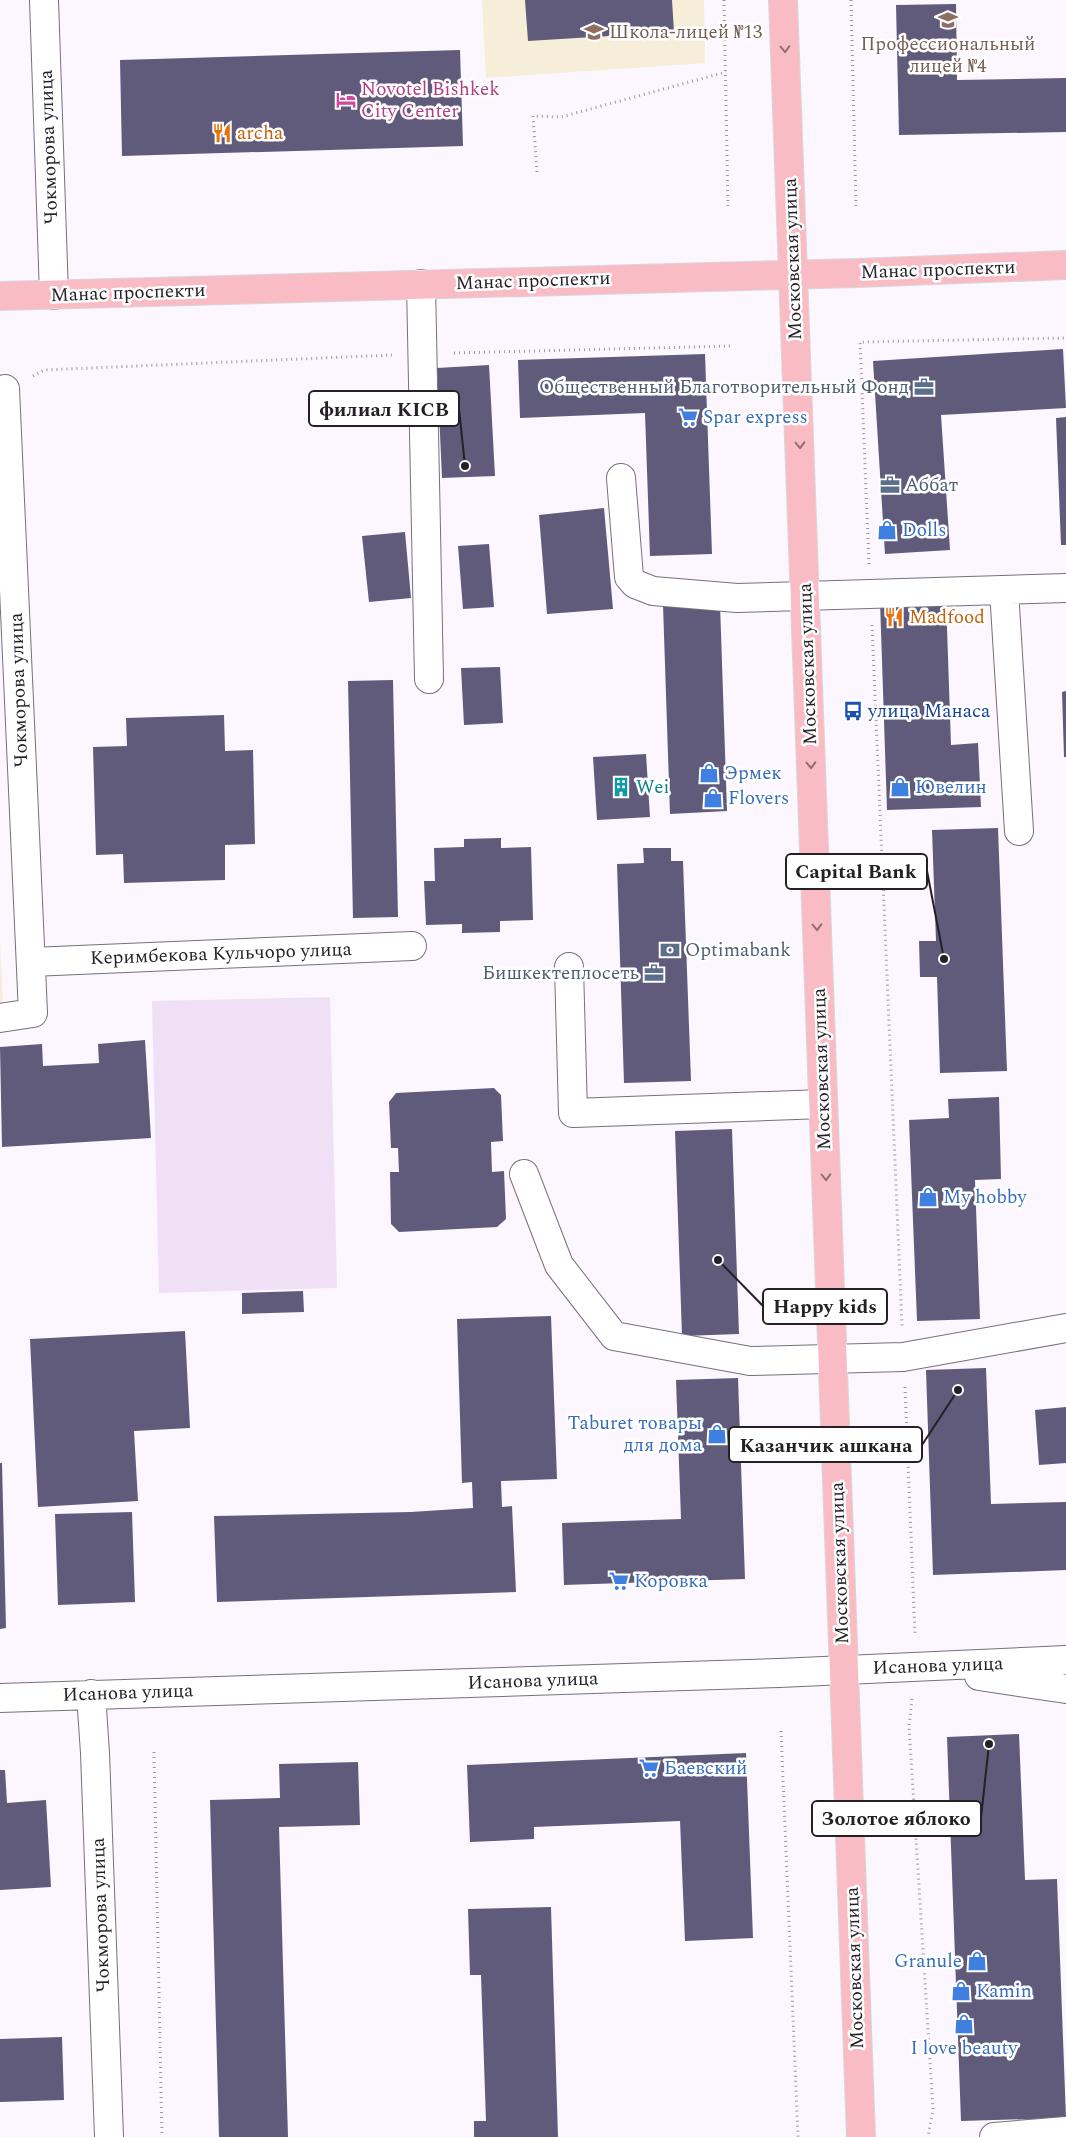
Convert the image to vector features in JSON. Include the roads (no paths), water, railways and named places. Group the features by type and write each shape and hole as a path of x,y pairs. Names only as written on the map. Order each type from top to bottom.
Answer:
{"main road":[{"name":"Московская улица","path":"783,0 861,2137"},
{"name":"Манас проспекти","path":"0,296 1066,265"}],"street":[{"name":"Чокморова улица","path":"44,0 54,295"},
{"path":"421,284 429,679"},
{"name":"Чокморова улица","path":"0,1018 33,1013 8,647 17,621 5,389"},
{"path":"621,478 629,577 635,584 653,591 737,598 1066,588"},
{"path":"1004,590 1019,831"},
{"name":"Керимбекова Кульчоро улица","path":"31,962 412,946"},
{"path":"569,967 574,1114 823,1104"},
{"path":"524,1174 559,1265 614,1336 750,1361 904,1357 1066,1328"},
{"name":"Исанова улица","path":"0,1698 845,1670 1066,1660"},
{"path":"916,1666 1066,1689"},
{"name":"Чокморова улица","path":"91,1694 95,1752 109,2137"},
{"path":"994,2137 1066,2131"}],"place":[{"name":"Профессиональный лицей №4","path":"948,20"},
{"name":"Школа-лицей №13","path":"594,32"},
{"name":"Novotel Bishkek City Center","path":"346,100"},
{"name":"archa","path":"222,133"},
{"name":"Общественный Благотворительный Фонд","path":"924,387"},
{"name":"Spar express","path":"688,417"},
{"name":"филиал KICB","path":"465,466"},
{"name":"Аббат","path":"890,485"},
{"name":"Dolls","path":"887,530"},
{"name":"Madfood","path":"894,617"},
{"name":"улица Манаса","path":"853,711"},
{"name":"Эрмек","path":"709,773"},
{"name":"Wei","path":"621,787"},
{"name":"Ювелин","path":"900,787"},
{"name":"Flovers","path":"713,798"},
{"name":"Optimabank","path":"670,950"},
{"name":"Capital Bank","path":"944,959"},
{"name":"Бишкектеплосеть","path":"654,973"},
{"name":"My hobby","path":"928,1197"},
{"name":"Happy kids","path":"718,1260"},
{"name":"Казанчик ашкана","path":"958,1390"},
{"name":"Taburet товары для дома","path":"717,1434"},
{"name":"Коровка","path":"619,1581"},
{"name":"Золотое яблоко","path":"989,1744"},
{"name":"Баевский","path":"649,1768"},
{"name":"Granule","path":"977,1961"},
{"name":"Kamin","path":"961,1991"},
{"name":"I love beauty","path":"964,2024"}]}
